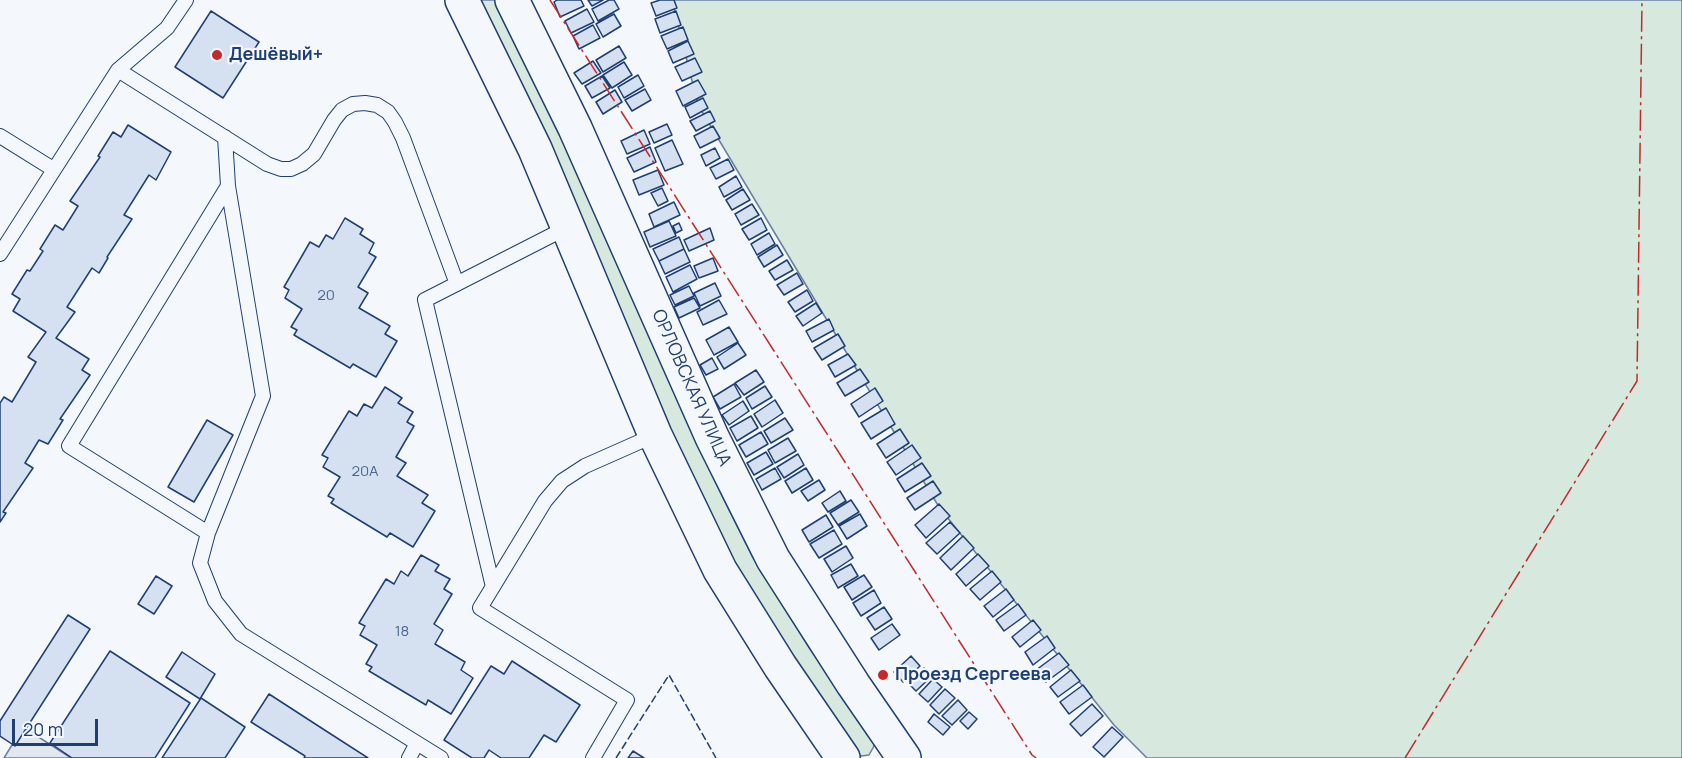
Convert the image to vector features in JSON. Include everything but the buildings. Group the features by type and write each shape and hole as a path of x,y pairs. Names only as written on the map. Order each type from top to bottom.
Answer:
{"street":[{"path":"462,0 535,148 655,435 720,570 780,666 843,758"},
{"name":"ОРЛОВСКАЯ УЛИЦА","path":"512,0 575,128 712,437 773,559 853,684 904,758"}],"lane":[{"path":"0,254 118,70 167,28 186,0"},
{"path":"118,70 267,164 281,169 291,169 302,164 314,154 342,110 365,103 377,105 388,112 403,138 457,284"},
{"path":"0,136 53,169"},
{"path":"225,137 228,186 263,396 208,533 200,563 215,601 242,634 441,758"},
{"path":"208,533 69,446 228,186"},
{"path":"493,587 425,300 568,227"},
{"path":"593,758 627,700 480,608 545,501 562,481 585,466 655,435"},
{"path":"410,758 417,743"}],"shaded area":[{"path":"477,0 497,0 574,160 723,498 752,556 810,649 873,740 874,746 869,755 861,756 856,752 794,660 736,565 683,457 559,169"},
{"path":"672,0 1682,0 1682,758 1147,758 1114,725 939,507 698,105"},
{"path":"23,727 71,758 4,758"}],"fence":[{"path":"616,758 669,675 716,758"}],"power":[{"path":"550,0 1036,758"},
{"path":"1405,758 1637,381 1642,0"}],"place":[{"name":"Дешёвый+","path":"217,55"},
{"name":"Проезд Сергеева","path":"883,675"}]}
